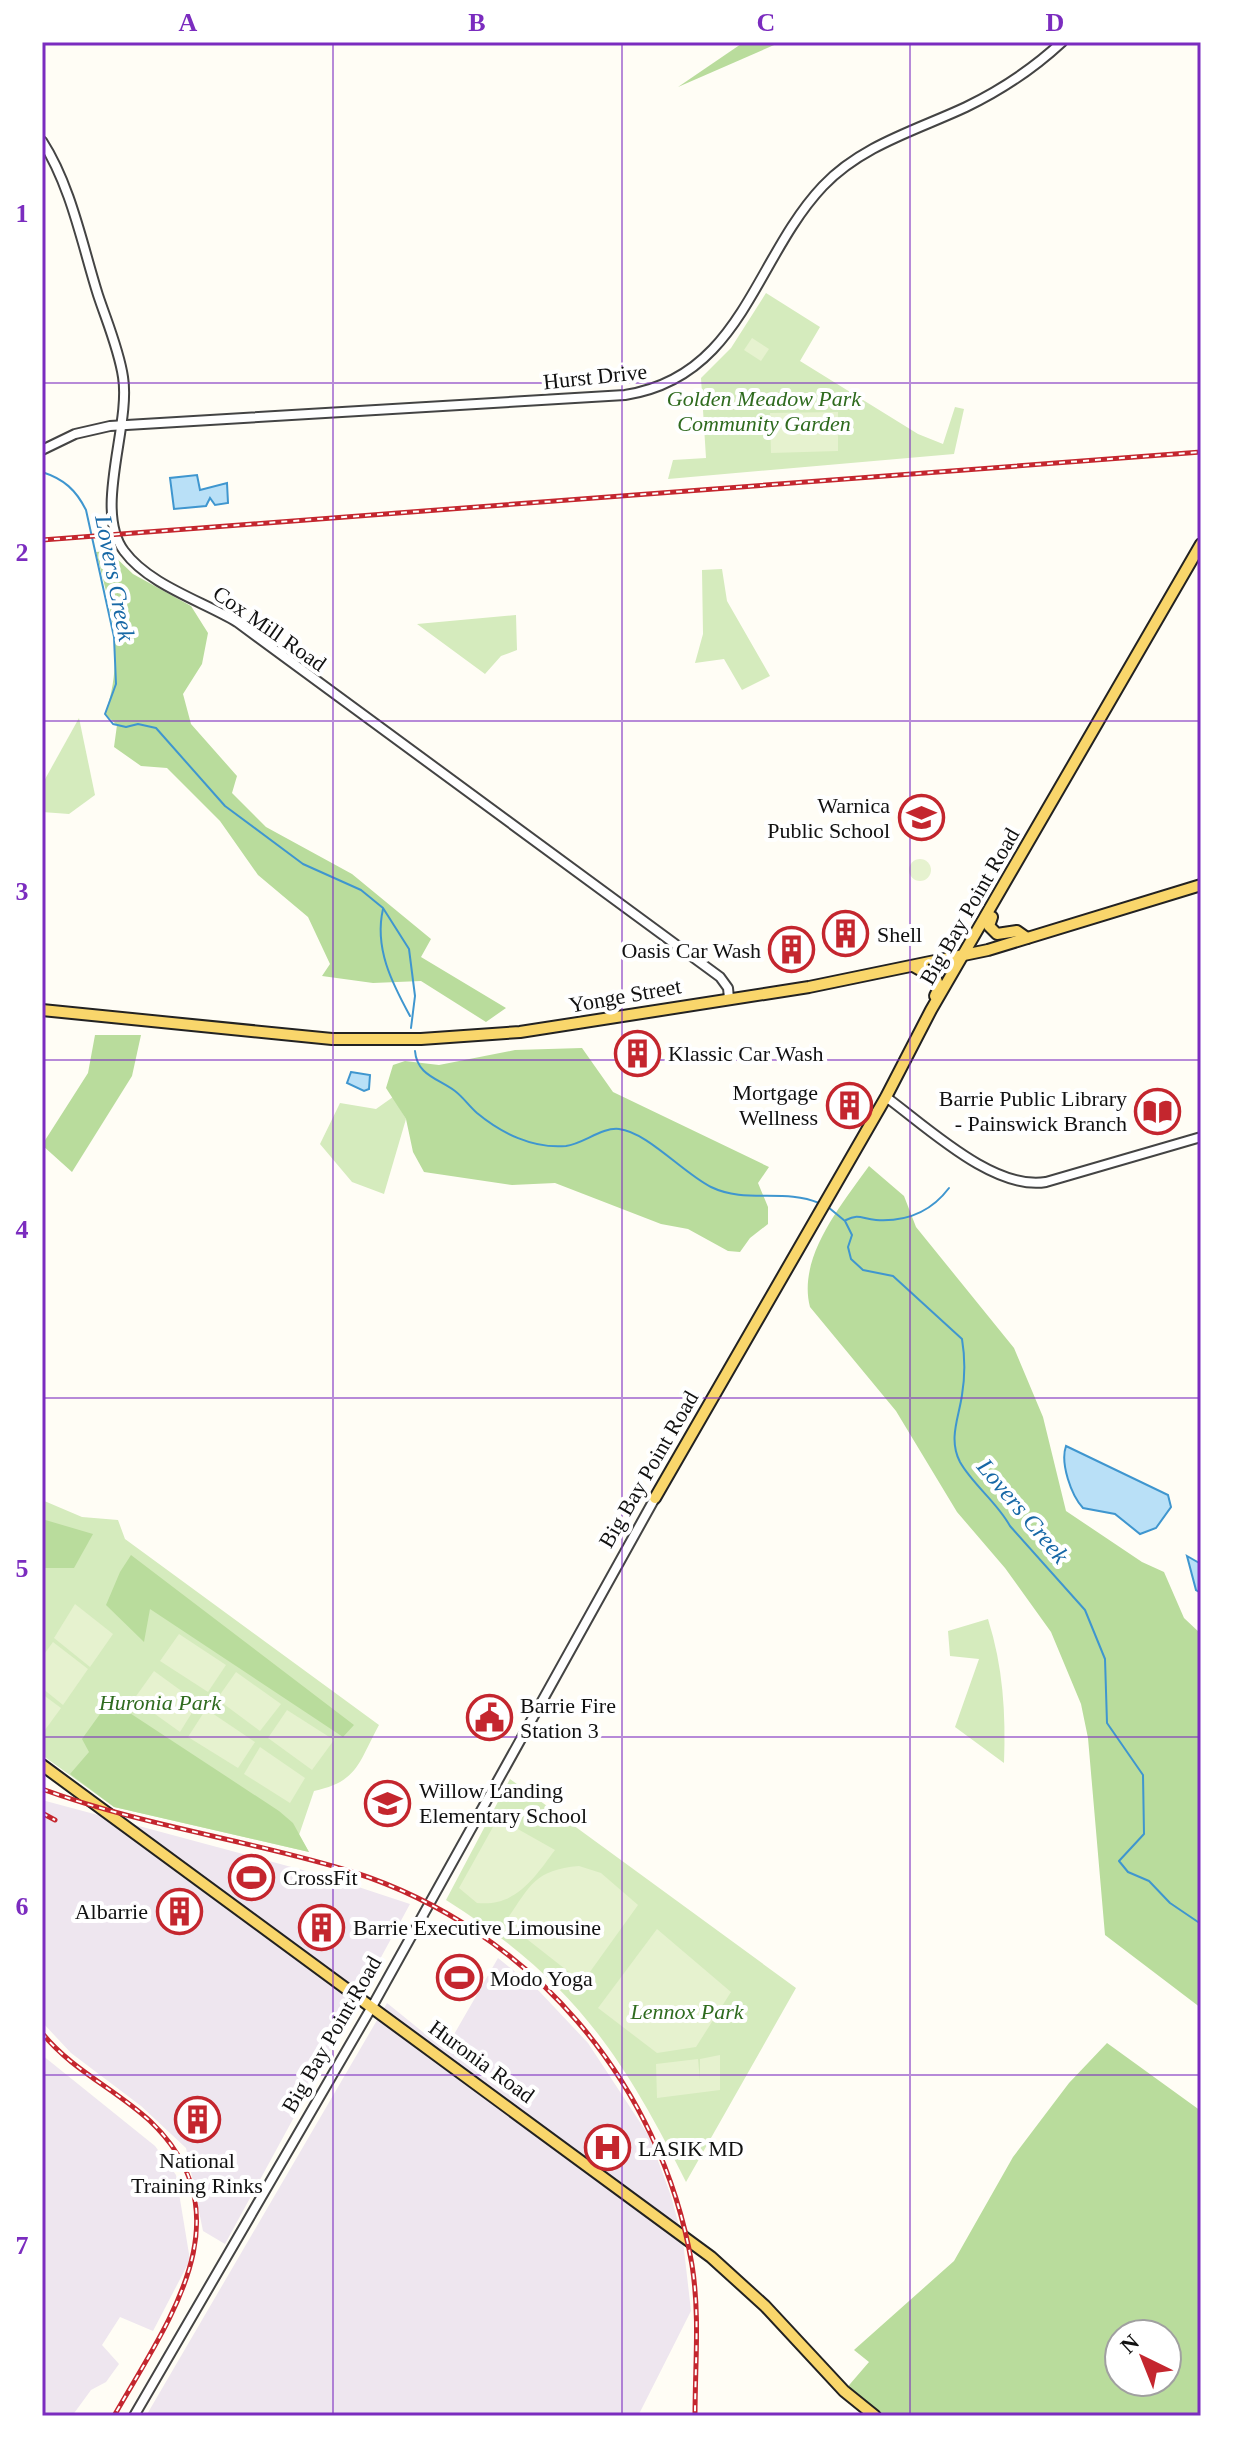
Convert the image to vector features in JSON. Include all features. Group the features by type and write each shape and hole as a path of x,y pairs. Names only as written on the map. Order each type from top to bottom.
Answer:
{"main road":[{"name":"Big Bay Point Road","path":"655,1498 886,1097 931,1010 1201,544"},
{"name":"Yonge Street","path":"42,1010 307,1038 421,1039 520,1032 809,987 964,955 1201,885"},
{"path":"995,904 989,923 992,931 1003,935 1017,931 1027,938"},
{"path":"913,966 928,972 938,985 931,1010"},
{"name":"Huronia Road","path":"42,1765 373,2005 711,2257 765,2306 844,2391 875,2416"}],"street":[{"name":"Hurst Drive","path":"42,450 90,429 123,425 611,396 659,388 693,369 716,348 809,203 840,171 876,147 997,90 1062,42"},
{"name":"Cox Mill Road","path":"42,141 60,172 122,370 123,425 115,468 114,531 122,549 135,564 237,622 720,977 728,988 729,998"},
{"path":"886,1097 988,1171 1022,1183 1046,1182 1201,1137"},
{"name":"Big Bay Point Road","path":"134,2416 373,2005 655,1498"}],"shaded area":[{"path":"42,1800 325,1876 410,1904 225,2244 203,2231 186,2148 141,2106 71,2053 42,2022"},
{"path":"498,1958 539,1991 588,2043 649,2136 671,2196 683,2241 691,2311 638,2416 146,2416 387,2003 445,2050"},
{"path":"42,2055 155,2146 176,2175 190,2260 153,2331 120,2317 102,2345 119,2364 106,2382 91,2390 72,2416 42,2416"}],"green space":[{"path":"744,42 781,42 678,87"},
{"name":"Golden Meadow Park Community Garden","path":"766,293 820,327 800,361 918,434 943,444 955,407 964,409 954,454 668,479 673,460 706,458 701,378 731,348"},
{"path":"752,338 769,349 761,361 744,350"},
{"path":"838,412 838,451 771,453 770,413"},
{"path":"109,551 133,574 191,606 208,633 202,664 183,694 191,724 237,776 232,793 266,827 352,874 431,939 421,957 506,1008 486,1022 421,981 373,983 322,976 330,964 308,917 258,875 220,821 167,768 141,766 114,747 117,725 105,714 114,673 114,633 96,552"},
{"path":"722,569 727,601 770,676 742,690 724,659 695,663 703,634 702,570"},
{"path":"516,615 517,650 501,656 485,674 417,624"},
{"path":"79,718 95,795 69,814 42,812 44,781"},
{"path":"920,859 928,862 931,870 928,878 920,881 912,878 909,870 912,862"},
{"path":"95,1035 141,1035 132,1076 72,1172 42,1145 88,1073"},
{"path":"582,1048 613,1092 769,1167 758,1183 768,1207 768,1224 750,1238 740,1252 728,1251 688,1229 661,1224 555,1183 512,1185 424,1172 413,1152 406,1119 386,1088 393,1065 405,1061 439,1065 515,1050"},
{"path":"393,1097 406,1119 384,1194 352,1182 320,1144 340,1103 376,1109"},
{"path":"869,1166 904,1196 916,1227 1014,1348 1043,1417 1066,1511 1142,1562 1164,1572 1184,1618 1201,1634 1201,2008 1105,1935 1088,1738 1081,1704 1051,1632 1005,1568 957,1512 896,1411 810,1307 810,1269 816,1250 835,1214"},
{"name":"Huronia Park","path":"42,1500 82,1517 118,1520 125,1539 379,1725 349,1776 314,1791 299,1835 309,1852 114,1807 42,1755"},
{"path":"42,1519 93,1534 74,1568 42,1568"},
{"path":"131,1555 354,1725 343,1737 150,1609 144,1642 106,1605"},
{"path":"75,1604 113,1634 90,1667 54,1638"},
{"path":"988,1619 1002,1690 1004,1763 955,1727 979,1659 950,1656 948,1631"},
{"path":"179,1634 226,1665 208,1692 160,1661"},
{"path":"53,1642 88,1669 63,1705 42,1688 42,1657"},
{"path":"154,1671 198,1703 180,1732 134,1699"},
{"path":"236,1672 281,1704 260,1731 217,1699"},
{"path":"42,1694 61,1708 42,1734"},
{"path":"110,1700 279,1811 293,1823 309,1852 114,1807 70,1774 89,1752 82,1739"},
{"path":"206,1709 255,1742 238,1768 188,1737"},
{"path":"287,1710 334,1740 312,1770 268,1738"},
{"path":"260,1747 305,1778 290,1803 244,1774"},
{"name":"Lennox Park","path":"510,1779 796,1988 686,2182 639,2094 588,2022 527,1959 490,1929 446,1900"},
{"path":"498,1818 555,1850 531,1880 513,1895 491,1903 477,1903 459,1888"},
{"path":"579,1866 601,1873 638,1905 587,1976 574,1976 505,1922 534,1882 552,1872"},
{"path":"657,1929 731,1992 696,2047 657,2053 598,2008"},
{"path":"1107,2043 1201,2111 1201,2416 861,2416 865,2409 844,2391 869,2362 854,2350 954,2261 1013,2157 1069,2083"},
{"path":"720,2055 720,2090 657,2098 656,2064 698,2059 700,2080 700,2059"}],"water":[{"path":"197,475 200,490 227,483 228,503 215,505 210,498 206,506 174,509 170,478"},
{"path":"351,1072 370,1075 369,1089 364,1091 347,1083"},
{"path":"1066,1446 1168,1495 1171,1507 1156,1528 1140,1534 1115,1514 1083,1508 1068,1478 1064,1461"},
{"path":"1187,1556 1201,1564 1201,1593 1196,1590"}],"waterway":[{"name":"Lovers Creek","path":"42,472 68,486 86,510 114,637 116,684 105,714 113,724 156,728 225,806 303,864 361,890 383,908 409,949 415,996 411,1028"},
{"path":"383,909 381,938 386,965 410,1016"},
{"name":"Lovers Creek","path":"415,1051 424,1071 455,1091 486,1120 518,1138 542,1145 566,1146 619,1129 641,1137 700,1181 724,1192 792,1197 819,1203"},
{"path":"846,1220 858,1217 876,1220 908,1217 926,1209 949,1188"},
{"name":"Lovers Creek","path":"828,1207 845,1221 852,1235 848,1247 851,1259 863,1270 893,1276 962,1339 964,1381 955,1436 960,1462 1010,1526 1085,1610 1105,1659 1107,1723 1143,1775 1144,1834 1119,1861 1128,1872 1149,1881 1170,1903 1201,1924"}],"railway":[{"path":"42,540 1201,452"},
{"path":"42,1789 119,1813 353,1872 417,1898 476,1932 530,1973 577,2021 618,2075 651,2134 676,2198 694,2284 695,2416"},
{"path":"42,1813 55,1820"},
{"path":"42,2033 80,2069 150,2121 179,2157 194,2194 196,2232 189,2270 156,2344 114,2416"}],"place":[{"name":"Warnica Public School","path":"921,818"},
{"name":"Shell","path":"846,934"},
{"name":"Oasis Car Wash","path":"792,950"},
{"name":"Klassic Car Wash","path":"637,1053"},
{"name":"Mortgage Wellness","path":"849,1105"},
{"name":"Barrie Public Library - Painswick Branch","path":"1158,1111"},
{"name":"Barrie Fire Station 3","path":"489,1718"},
{"name":"Willow Landing Elementary School","path":"388,1803"},
{"name":"CrossFit","path":"252,1877"},
{"name":"Albarrie","path":"179,1911"},
{"name":"Barrie Executive Limousine","path":"322,1927"},
{"name":"Modo Yoga","path":"459,1978"},
{"name":"National Training Rinks","path":"197,2119"},
{"name":"LASIK MD","path":"607,2148"}]}
